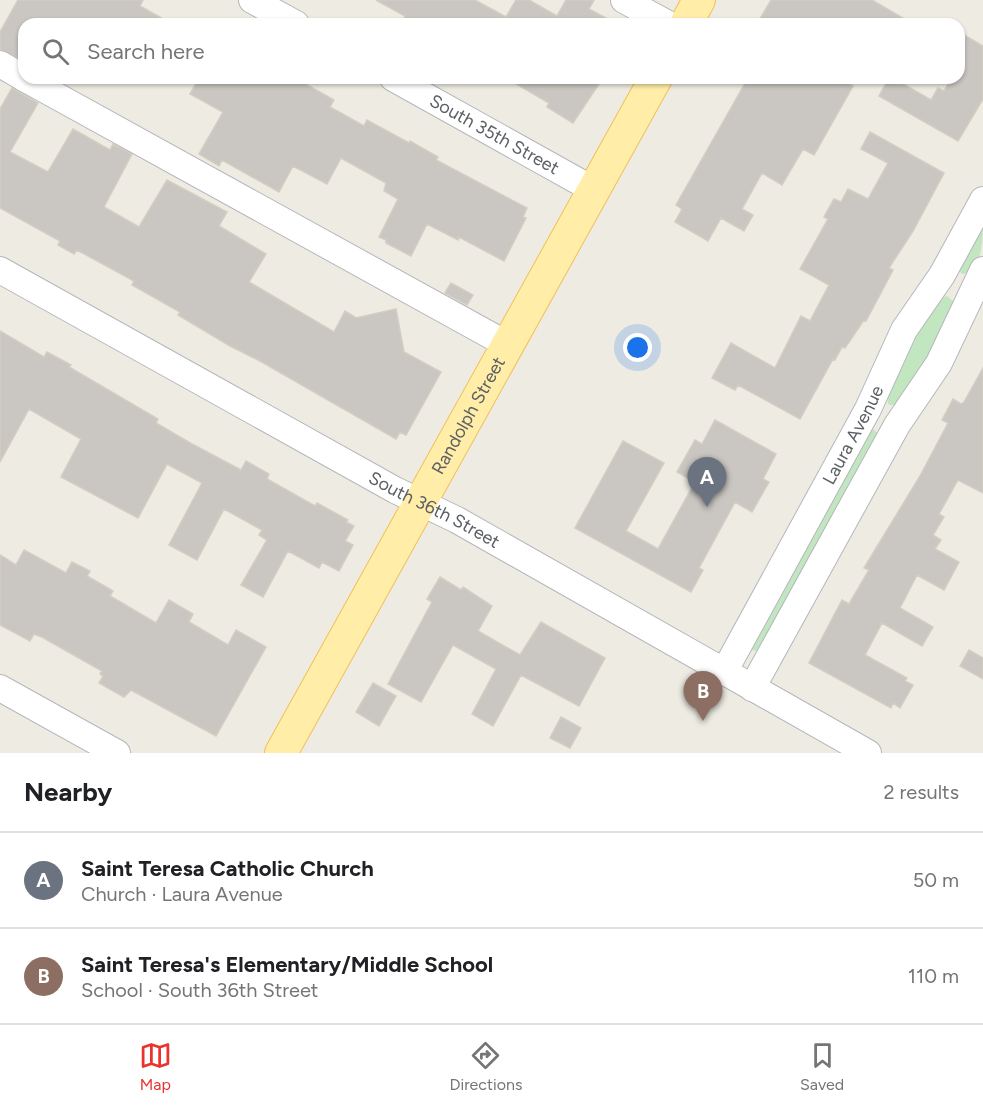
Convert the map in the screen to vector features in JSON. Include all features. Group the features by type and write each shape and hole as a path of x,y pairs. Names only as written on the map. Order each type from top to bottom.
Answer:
{"main road":[{"path":"689,18 699,0"},
{"name":"Randolph Street","path":"281,753 653,84"}],"street":[{"path":"252,0 285,18"},
{"path":"624,0 657,18"},
{"path":"0,64 18,74"},
{"path":"35,84 508,345"},
{"name":"South 35th Street","path":"404,84 594,190"},
{"name":"Laura Avenue","path":"724,672 868,409 904,330 942,275 983,200"},
{"name":"South 36th Street","path":"0,270 421,503 457,520 868,753"},
{"path":"942,275 977,281"},
{"name":"Laura Avenue","path":"752,688 897,425 939,363 977,281"},
{"path":"868,409 897,425"},
{"path":"0,688 117,753"}],"green space":[{"path":"983,220 982,244 978,261 974,268 962,274 958,269"},
{"path":"947,296 954,302 943,336 898,405 889,405 887,395 890,382 906,350 942,298"},
{"path":"871,428 879,434 758,651 750,650"}],"building":[{"path":"18,0 143,0 140,6 161,18 18,18 18,58 0,49 0,32"},
{"path":"376,0 475,0 506,17 516,0 529,0 557,16 566,0 594,0 589,9 606,18 404,18 405,16"},
{"path":"771,0 872,0 903,18 760,18"},
{"path":"965,36 983,46 983,99 958,141 879,96 886,84 903,84 931,100 938,88 944,91 948,84 965,84"},
{"path":"196,84 306,84 334,100 330,107 364,126 367,120 409,143 410,141 438,157 436,160 527,208 523,217 526,218 504,261 459,237 458,240 427,224 411,256 379,237 398,199 384,191 386,183 341,158 327,184 293,166 279,192 222,160 219,166 199,154 223,112 190,94"},
{"path":"516,84 599,84 573,123 547,107 549,103"},
{"path":"745,84 849,84 853,86 814,155 803,149 782,185 762,173 742,209 753,215 744,231 721,218 708,241 675,222 682,209 676,205"},
{"path":"12,88 38,103 10,152 48,172 73,129 110,150 113,144 132,154 104,207 139,227 167,180 227,212 219,226 266,254 249,282 334,332 345,311 356,318 396,309 404,352 441,372 406,435 400,432 396,439 178,315 180,312 132,285 134,281 77,250 74,254 58,245 60,241 0,208 0,109"},
{"path":"870,132 944,173 913,231 889,268 893,270 866,321 864,320 845,348 842,347 835,360 833,359 800,419 738,385 735,390 712,378 731,343 775,368 801,316 810,321 829,285 800,269 828,219 824,217 834,199 841,202 848,189 868,199 888,163 861,149"},
{"path":"451,283 473,295 467,305 445,293"},
{"path":"0,331 44,357 47,352 71,365 69,367 158,419 156,423 192,444 241,470 246,461 269,474 267,479 315,506 317,503 348,520 346,522 354,526 345,541 353,545 339,571 322,562 319,568 288,551 263,597 241,585 267,540 259,535 262,530 224,509 197,560 169,545 202,483 167,464 138,518 61,477 81,439 29,409 0,462"},
{"path":"983,368 983,493 958,480 939,514 944,517 933,535 941,540 935,549 959,562 944,590 917,575 900,608 933,627 922,646 882,623 865,655 907,678 905,681 913,685 900,708 893,703 891,708 809,663 842,600 849,604 869,570 864,568 920,476 948,423 942,420 953,399 961,404 964,402"},
{"path":"715,420 776,454 763,479 769,482 752,512 735,502 699,568 703,570 691,592 575,528 623,441 664,463 626,531 658,549 695,482 677,472 695,440 702,444"},
{"path":"24,550 66,573 72,562 90,571 87,576 113,591 110,596 156,623 169,600 193,614 189,622 228,645 236,630 266,647 216,736 131,690 124,697 99,683 103,676 100,674 102,671 42,637 34,634 30,641 0,625 0,555 16,565"},
{"path":"440,577 461,590 463,587 492,606 478,631 520,655 541,622 605,658 579,706 521,675 493,726 472,714 496,669 453,645 421,702 388,684 432,602 427,599"},
{"path":"969,650 983,658 983,679 960,666"},
{"path":"373,683 396,696 379,726 356,712"},
{"path":"561,717 581,728 570,748 550,738"}],"place":[{"name":"Saint Teresa Catholic Church","path":"707,507"},
{"name":"Saint Teresa's Elementary/Middle School","path":"703,721"}]}
